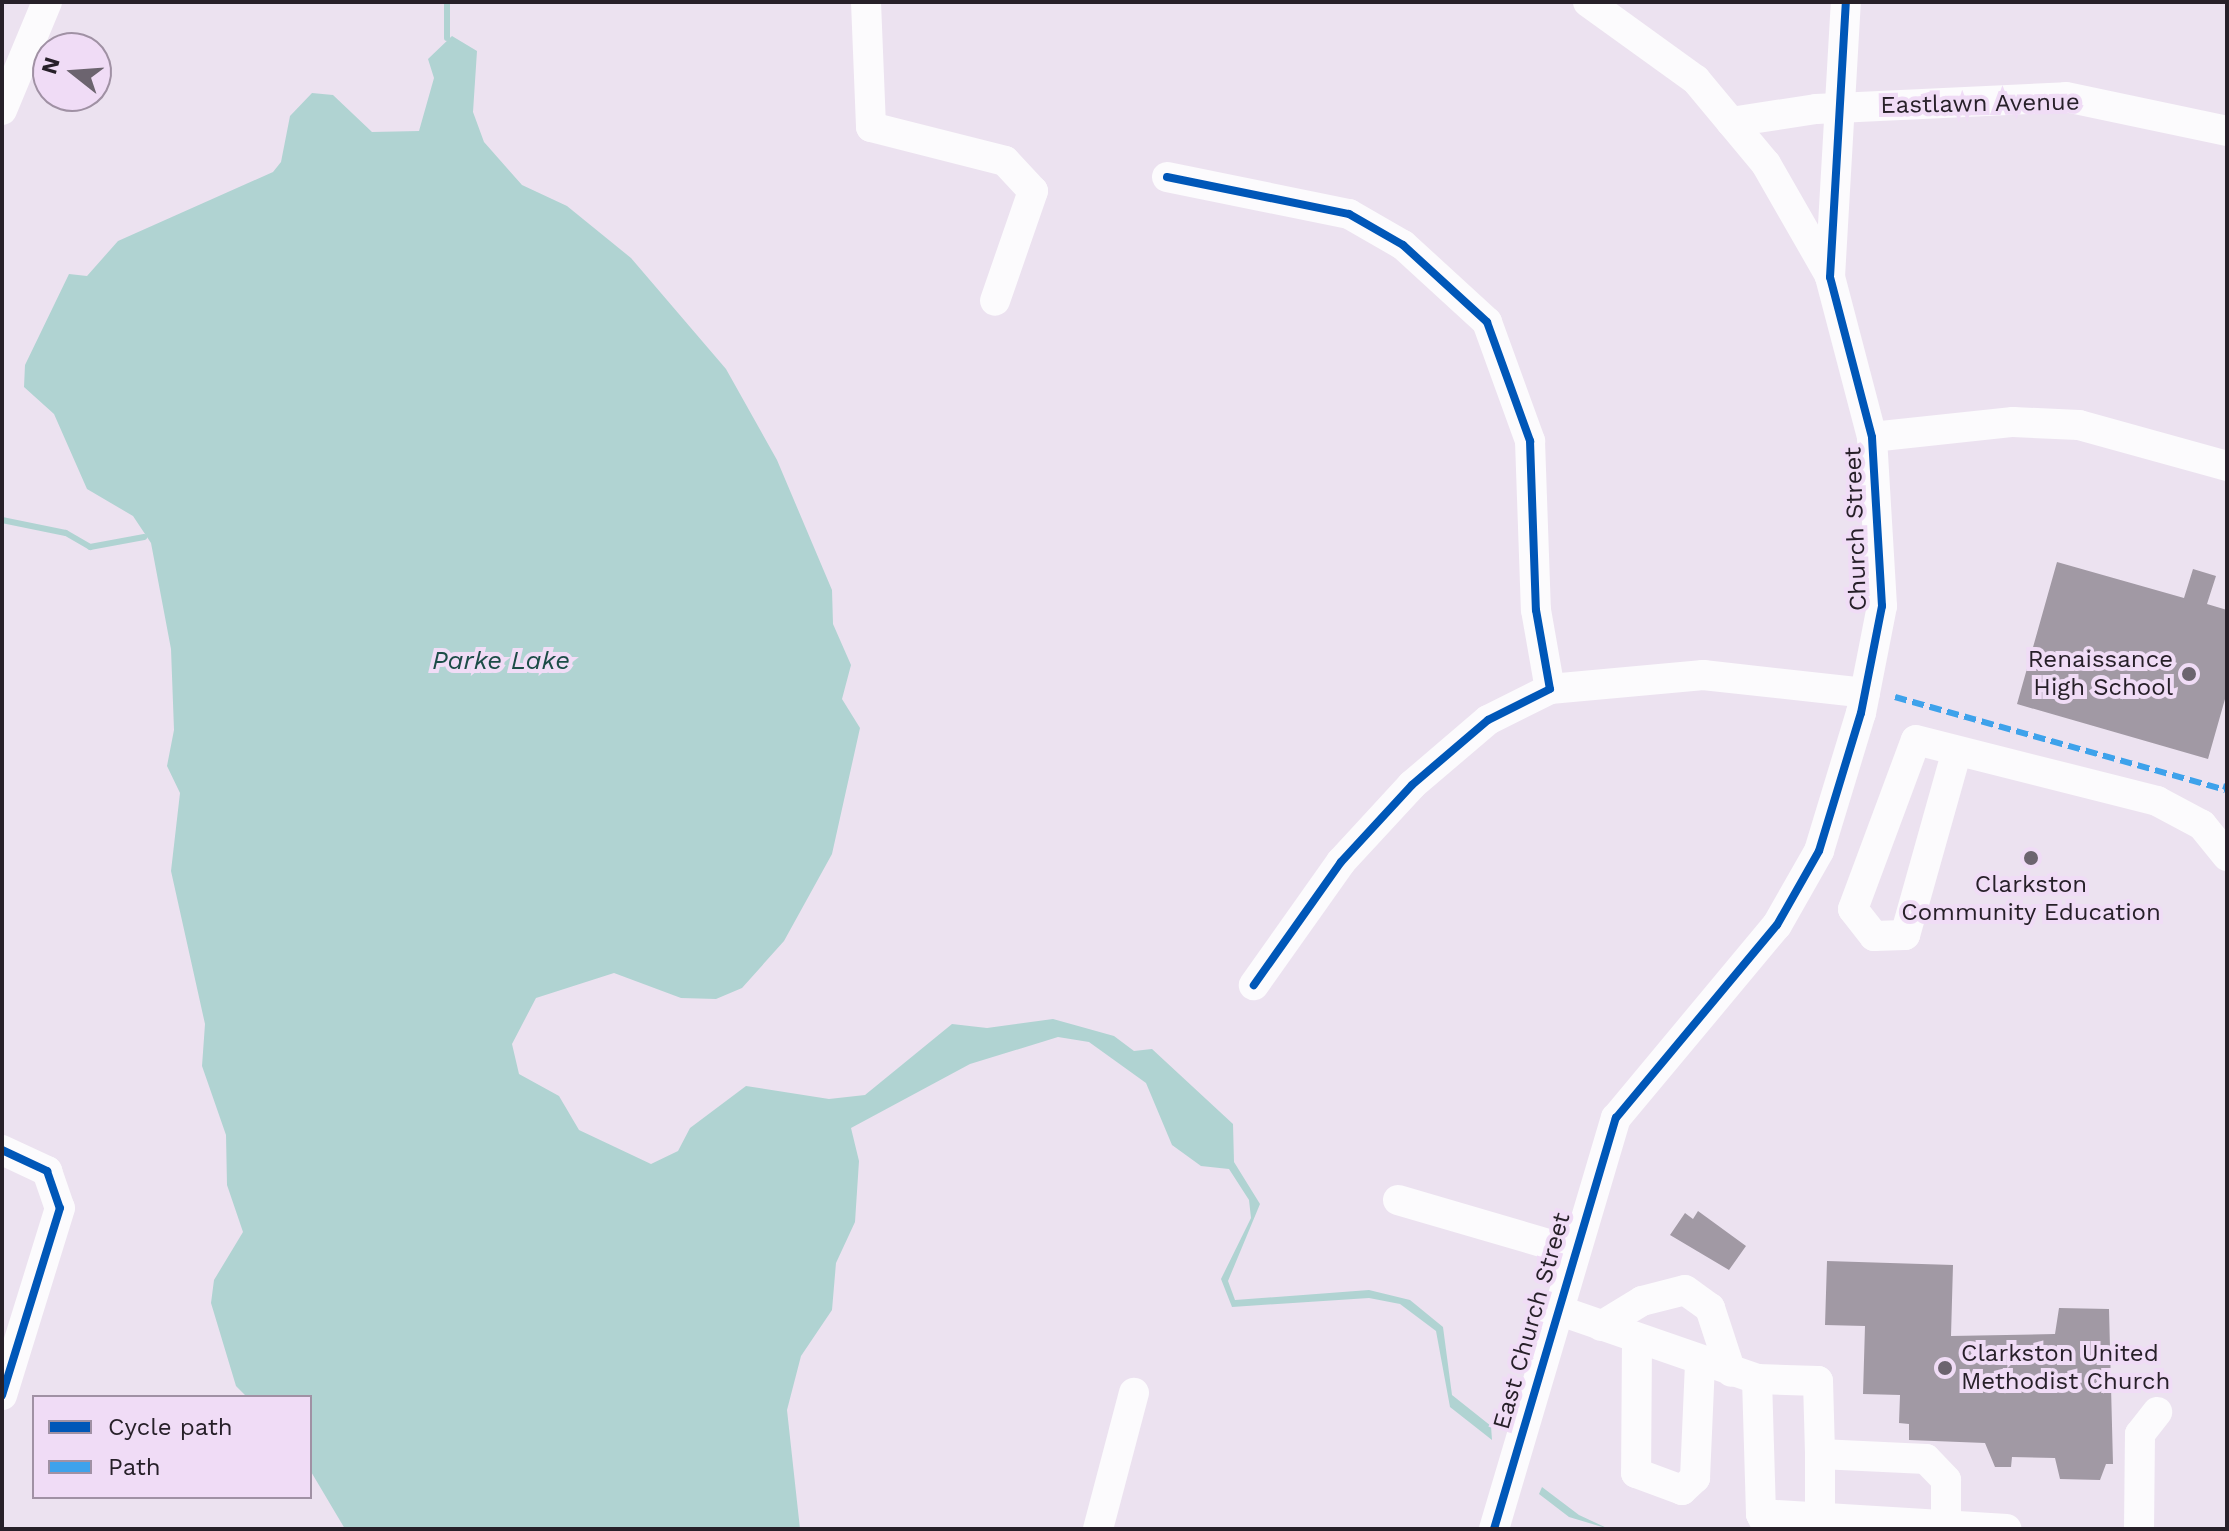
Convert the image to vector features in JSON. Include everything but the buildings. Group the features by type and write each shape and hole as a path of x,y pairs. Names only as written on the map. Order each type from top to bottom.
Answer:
{"street":[{"path":"2,110 47,2"},
{"path":"866,2 871,127 986,155 1020,172 1033,191 1031,210 995,301"},
{"path":"1588,2 1696,80 1766,164 1830,277"},
{"name":"Church Street","path":"1614,1126 1635,1087 1777,925 1819,851 1865,693 1882,606 1872,437 1830,277 1843,108 1846,2"},
{"name":"Eastlawn Avenue","path":"1731,122 1843,108 2066,97 2227,131"},
{"path":"1167,177 1349,214 1414,254 1487,322 1530,441 1536,610 1550,689"},
{"path":"1872,437 2013,422 2079,425 2227,466"},
{"path":"1254,985 1341,862 1412,785 1488,720 1550,689 1703,675 1865,693"},
{"path":"1956,754 1905,935 1874,936 1853,909 1916,740 1956,754 2157,801 2202,825 2224,841"},
{"name":"East Church Street","path":"1494,1529 1572,1251 1614,1126"},
{"path":"2,1150 47,1171 60,1208 2,1395"},
{"path":"1398,1200 1572,1251"},
{"path":"1601,1326 1642,1301 1685,1290 1710,1308 1744,1376 1765,1521 1820,1517 2007,1529"},
{"path":"1555,1309 1700,1363 1744,1376 1818,1381 1820,1517"},
{"path":"1637,1340 1636,1473 1682,1490 1695,1478 1700,1363"},
{"path":"1098,1529 1134,1393"},
{"path":"2139,1529 2140,1434 2157,1412"},
{"path":"1820,1454 1926,1459 1946,1480 1946,1526"}],"water":[{"name":"Parke Lake","path":"452,36 477,51 473,112 484,142 522,185 567,206 631,258 726,369 777,460 832,590 833,624 851,665 842,699 860,728 832,854 784,941 742,988 716,999 681,998 614,973 536,998 512,1044 519,1074 559,1096 579,1130 651,1164 678,1151 690,1128 746,1086 829,1099 865,1095 952,1024 987,1028 1053,1019 1114,1036 1134,1051 1152,1049 1233,1124 1234,1162 1260,1204 1228,1281 1235,1300 1369,1290 1410,1300 1443,1327 1452,1395 1491,1426 1492,1440 1450,1407 1436,1331 1400,1304 1369,1298 1232,1307 1221,1279 1251,1218 1249,1200 1229,1169 1201,1166 1172,1145 1146,1083 1089,1042 1058,1037 970,1064 851,1128 859,1161 855,1222 836,1263 832,1310 801,1356 787,1410 800,1529 345,1529 312,1473 312,1395 245,1395 236,1386 211,1303 214,1280 243,1232 227,1185 226,1135 202,1066 205,1024 171,871 180,793 167,766 174,730 171,649 151,543 133,516 87,489 54,414 24,387 25,365 69,274 87,276 118,241 273,172 281,162 290,116 312,93 333,95 372,132 419,131 434,78 428,59"},
{"path":"1542,1487 1579,1515 1609,1529 1569,1517 1539,1494"}],"waterway":[{"path":"447,2 447,38"},
{"path":"2,520 66,533 90,547 144,537"}],"marked path":[{"path":"1895,697 2225,790 2227,784"}],"cycle path":[{"path":"1494,1529 1616,1118 1777,925 1819,851 1861,713 1882,606 1872,437 1830,277 1846,2"},
{"path":"1167,177 1349,214 1403,245 1487,322 1530,441 1536,610 1550,689 1488,720 1412,785 1341,862 1254,985"},
{"path":"2,1150 47,1171 60,1208 2,1395"}],"place":[{"name":"Renaissance High School","path":"2189,674"},
{"name":"Clarkston Community Education","path":"2031,858"},
{"name":"Clarkston United Methodist Church","path":"1945,1368"}]}
